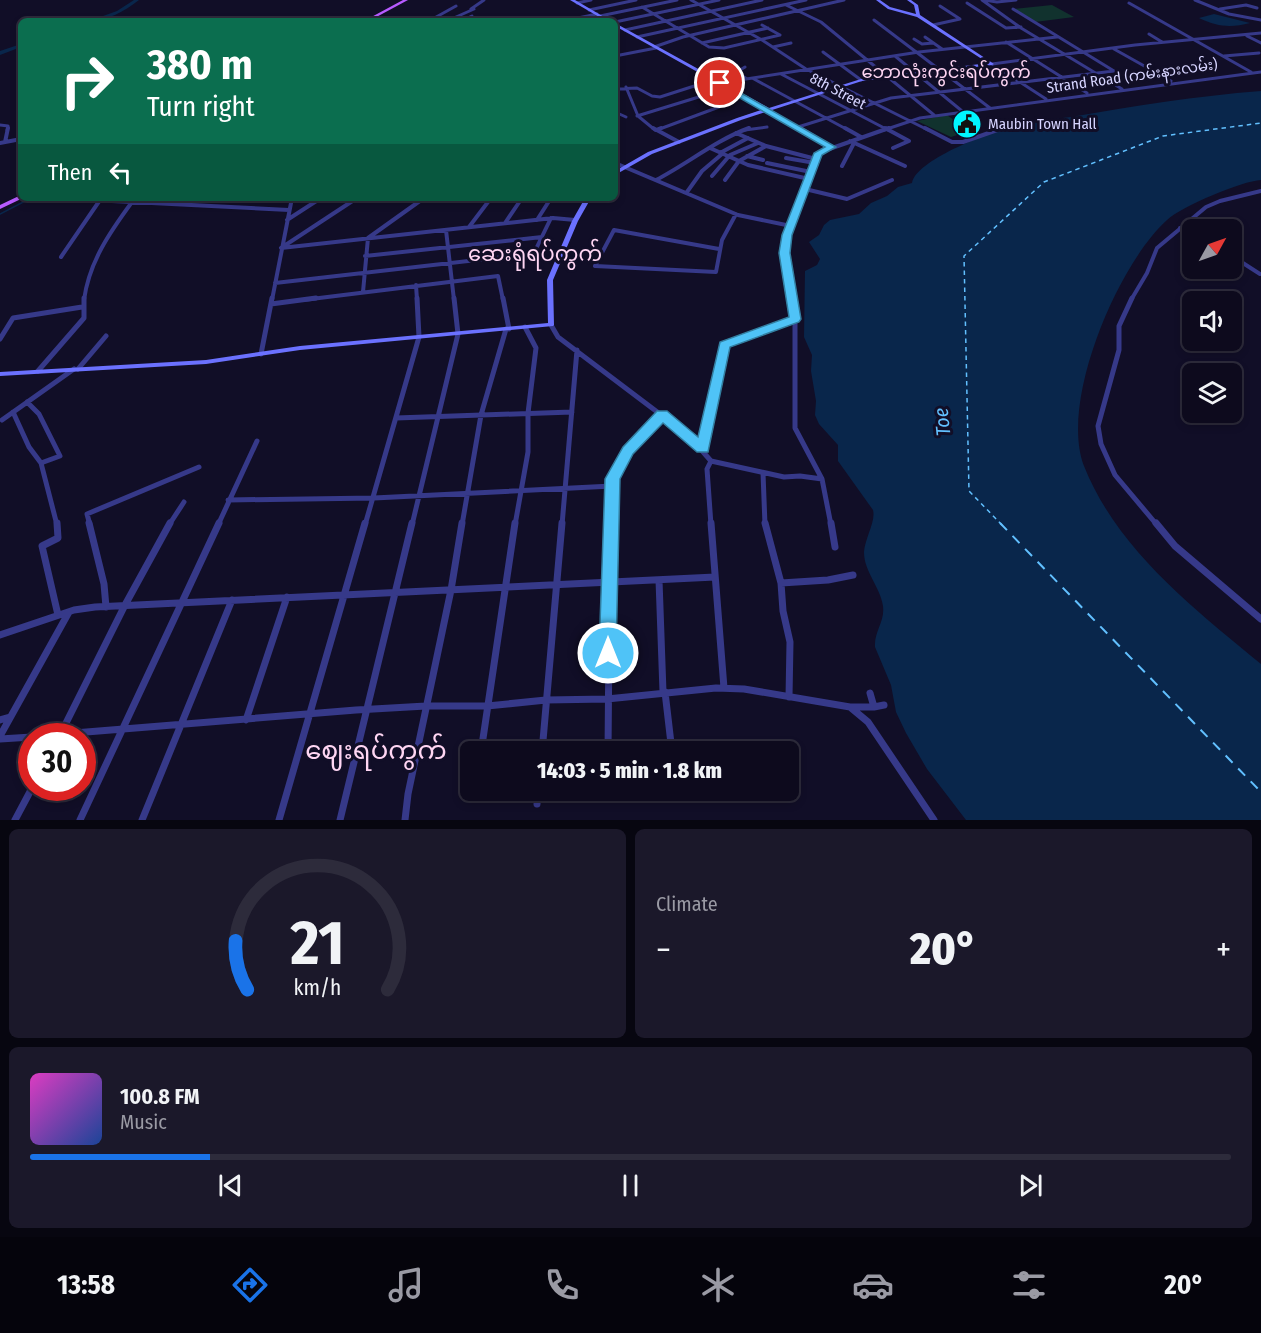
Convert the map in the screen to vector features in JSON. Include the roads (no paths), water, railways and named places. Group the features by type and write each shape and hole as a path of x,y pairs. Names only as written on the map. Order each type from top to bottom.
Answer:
{"main road":[{"path":"372,18 406,0"},
{"path":"878,0 890,8 918,16 992,64"},
{"path":"909,0 916,5 918,16"},
{"path":"575,1 604,18"},
{"path":"618,25 767,110"},
{"path":"618,171 679,142 767,110 861,80 992,64"},
{"path":"0,207 18,198"},
{"path":"0,374 206,362 419,337 551,325 550,280 575,220 586,201"}],"street":[{"path":"452,18 472,9 484,0"},
{"path":"575,1 591,0"},
{"path":"589,10 636,0"},
{"path":"582,18 677,0"},
{"path":"691,0 749,32 806,69 946,139 958,142 1027,120"},
{"path":"618,22 719,0"},
{"path":"747,0 778,16"},
{"path":"625,30 762,0"},
{"path":"637,37 806,0"},
{"path":"618,55 655,47 688,36 844,0"},
{"path":"1016,0 983,0 966,3 1006,28 1021,27"},
{"path":"983,0 1038,38 1122,89"},
{"path":"1196,0 1218,9 1261,21"},
{"path":"1129,3 1191,40 1252,72"},
{"path":"786,5 821,22 934,115"},
{"path":"1218,9 1246,5 1257,8"},
{"path":"434,18 456,6"},
{"path":"933,25 960,19 940,6"},
{"path":"642,7 688,36 709,47 722,49 780,35 762,25"},
{"path":"798,127 873,103 910,95 1023,83 1114,70 1013,9"},
{"path":"468,18 472,16"},
{"path":"874,20 990,108"},
{"path":"702,43 768,28"},
{"path":"992,64 1163,42 1261,33"},
{"path":"1149,34 1163,42"},
{"path":"1245,35 1261,43"},
{"path":"925,37 942,49"},
{"path":"720,83 919,52 1057,37"},
{"path":"914,39 922,44 933,43"},
{"path":"1005,41 1088,94"},
{"path":"773,47 792,43"},
{"path":"1112,48 1172,82"},
{"path":"823,52 861,80"},
{"path":"1222,56 1259,53"},
{"path":"895,56 962,111"},
{"path":"992,64 1047,99"},
{"path":"745,67 737,72 861,137"},
{"name":"Strand Road (ကမ်းနားလမ်း)","path":"832,147 934,115 1261,72"},
{"name":"8th Street","path":"781,74 909,141 893,148"},
{"path":"618,88 638,88 652,96 660,97 713,80"},
{"path":"626,87 630,106 637,117 679,142"},
{"path":"637,117 728,88"},
{"path":"656,130 719,107 702,96"},
{"path":"767,110 832,147"},
{"path":"618,113 626,117"},
{"path":"0,125 8,126 3,143 18,140"},
{"path":"656,180 680,168 736,133 750,128 767,127"},
{"path":"736,133 766,146 815,161"},
{"path":"687,192 702,171 721,153 748,138"},
{"path":"842,165 852,142 904,166"},
{"path":"712,176 729,157 759,143"},
{"path":"725,180 739,161 766,146"},
{"path":"832,147 821,151 815,161 791,226 785,253 795,319 795,428 822,479 835,547"},
{"path":"710,148 748,165 809,179"},
{"path":"747,156 763,160"},
{"path":"786,158 815,161"},
{"path":"618,164 736,214 791,226"},
{"path":"767,164 811,172"},
{"path":"744,174 748,165"},
{"path":"805,189 847,199 892,180"},
{"path":"1261,191 1220,201 1206,207 1157,248 1147,273 1125,310 1119,326 1119,350 1098,426 1099,436 1115,475 1175,546 1261,620"},
{"path":"61,257 99,201"},
{"path":"116,201 289,210"},
{"path":"261,354 291,201"},
{"path":"287,220 316,201"},
{"path":"281,248 352,201"},
{"path":"363,292 368,238 420,201"},
{"path":"469,227 489,201"},
{"path":"505,223 520,201"},
{"path":"537,220 549,201"},
{"path":"38,371 84,318 82,307 85,288 93,263 132,202"},
{"path":"719,249 613,231 595,266 715,272 726,228 736,214"},
{"path":"281,248 505,223 550,219 575,220"},
{"path":"275,283 531,253 535,251 550,219"},
{"path":"340,820 458,334 446,230"},
{"path":"365,256 542,237"},
{"path":"1242,262 1260,274"},
{"path":"271,304 498,276 507,329 482,415 451,590 408,794 405,820"},
{"path":"279,820 419,337 416,285"},
{"path":"0,339 13,318 82,307"},
{"path":"702,449 724,345 795,319"},
{"path":"551,325 558,337 662,415 702,449 711,461 784,477 800,476 822,479"},
{"path":"482,741 504,587 528,452 528,413 536,348 525,327"},
{"path":"2,420 76,369 106,336"},
{"path":"543,741 577,350"},
{"path":"27,402 39,414 60,456 41,463"},
{"path":"396,418 572,411"},
{"path":"13,412 29,447 41,463 57,520 58,538 42,546 58,615"},
{"path":"608,741 608,583 612,486 620,463 628,451 662,415"},
{"path":"80,820 257,441"},
{"path":"711,461 707,469 724,688"},
{"path":"106,607 104,584 87,514 200,467"},
{"path":"763,473 765,529 781,583 783,611 790,642 789,698"},
{"path":"228,500 374,498 612,486"},
{"path":"67,723 126,605 173,517 184,502"},
{"path":"781,583 828,580 853,575"},
{"path":"0,635 69,612 126,605 715,577"},
{"path":"659,580 664,692 671,741"},
{"path":"246,720 287,597"},
{"path":"142,820 232,600"},
{"path":"18,737 0,737 69,612"},
{"path":"96,733 356,710 607,699 724,688 744,689 850,707 884,705"},
{"path":"870,693 874,707"},
{"path":"850,707 868,722 934,820"},
{"path":"0,720 10,717"},
{"path":"15,820 25,801"}],"water":[{"path":"1214,14 1250,23 1224,26 1199,18"},
{"name":"Toe","path":"1261,91 1261,180 1227,189 1185,208 1167,220 1148,241 1113,300 1098,336 1086,372 1080,407 1078,439 1084,466 1098,496 1137,551 1184,599 1261,664 1261,820 966,820 927,769 906,733 896,712 891,685 875,647 883,606 867,566 864,552 873,519 873,510 838,461 838,445 819,424 815,415 812,355 804,337 805,271 817,265 820,259 809,242 819,235 824,225 830,220 859,214 871,203 887,196 898,187 912,183 917,173 929,163 983,136 1030,121"}],"waterway":[{"path":"100,18 119,12 137,0"},
{"path":"0,53 18,46"},
{"path":"0,214 25,201"}],"place":[{"name":"Maubin Town Hall","path":"967,124"}],"district":[{"name":"ဘောလုံးကွင်းရပ်ကွက်","path":"946,72"},
{"name":"ဆေးရုံရပ်ကွက်","path":"535,254"},
{"name":"ဈေးရပ်ကွက်","path":"376,750"}]}
